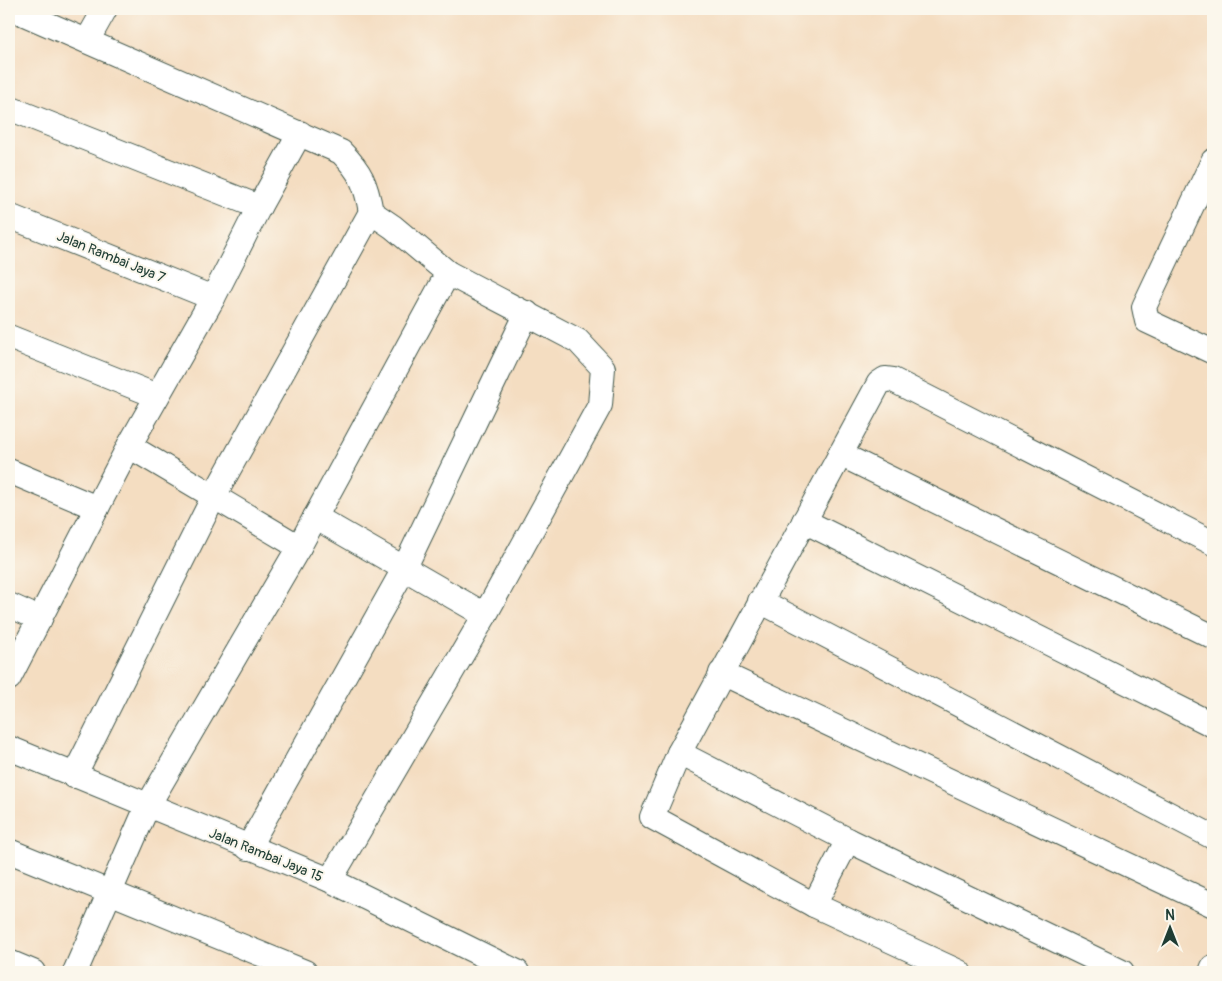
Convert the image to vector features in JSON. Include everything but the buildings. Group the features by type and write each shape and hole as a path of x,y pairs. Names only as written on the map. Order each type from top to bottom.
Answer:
{"street":[{"path":"13,9 342,152 358,169 367,188 371,212 214,496 74,776"},
{"path":"87,41 105,9"},
{"path":"9,108 259,207"},
{"path":"9,678 129,446 213,298 259,207 300,133"},
{"path":"1213,161 1144,307 1146,321 1213,352"},
{"path":"330,880 485,615 600,405 603,368 578,341 448,273 393,227 371,212"},
{"name":"Jalan Rambai Jaya 7","path":"9,216 213,298"},
{"path":"74,972 147,807 299,547 448,273"},
{"path":"248,848 404,569 527,313"},
{"path":"9,337 157,396"},
{"path":"959,972 814,904 652,817 679,753 879,383 886,379 893,380 1213,543"},
{"path":"129,446 299,547"},
{"path":"840,454 1213,637"},
{"path":"9,471 98,508"},
{"path":"315,517 485,615"},
{"path":"804,521 1213,725"},
{"path":"760,601 1213,837"},
{"path":"9,605 40,618"},
{"path":"721,674 1213,905"},
{"name":"Jalan Rambai Jaya 15","path":"9,748 147,807 330,880 482,964 518,972"},
{"path":"679,753 848,840 1122,972"},
{"path":"814,904 848,840"},
{"path":"9,850 304,972"},
{"path":"9,962 33,972"},
{"path":"1211,972 1213,967"}]}
